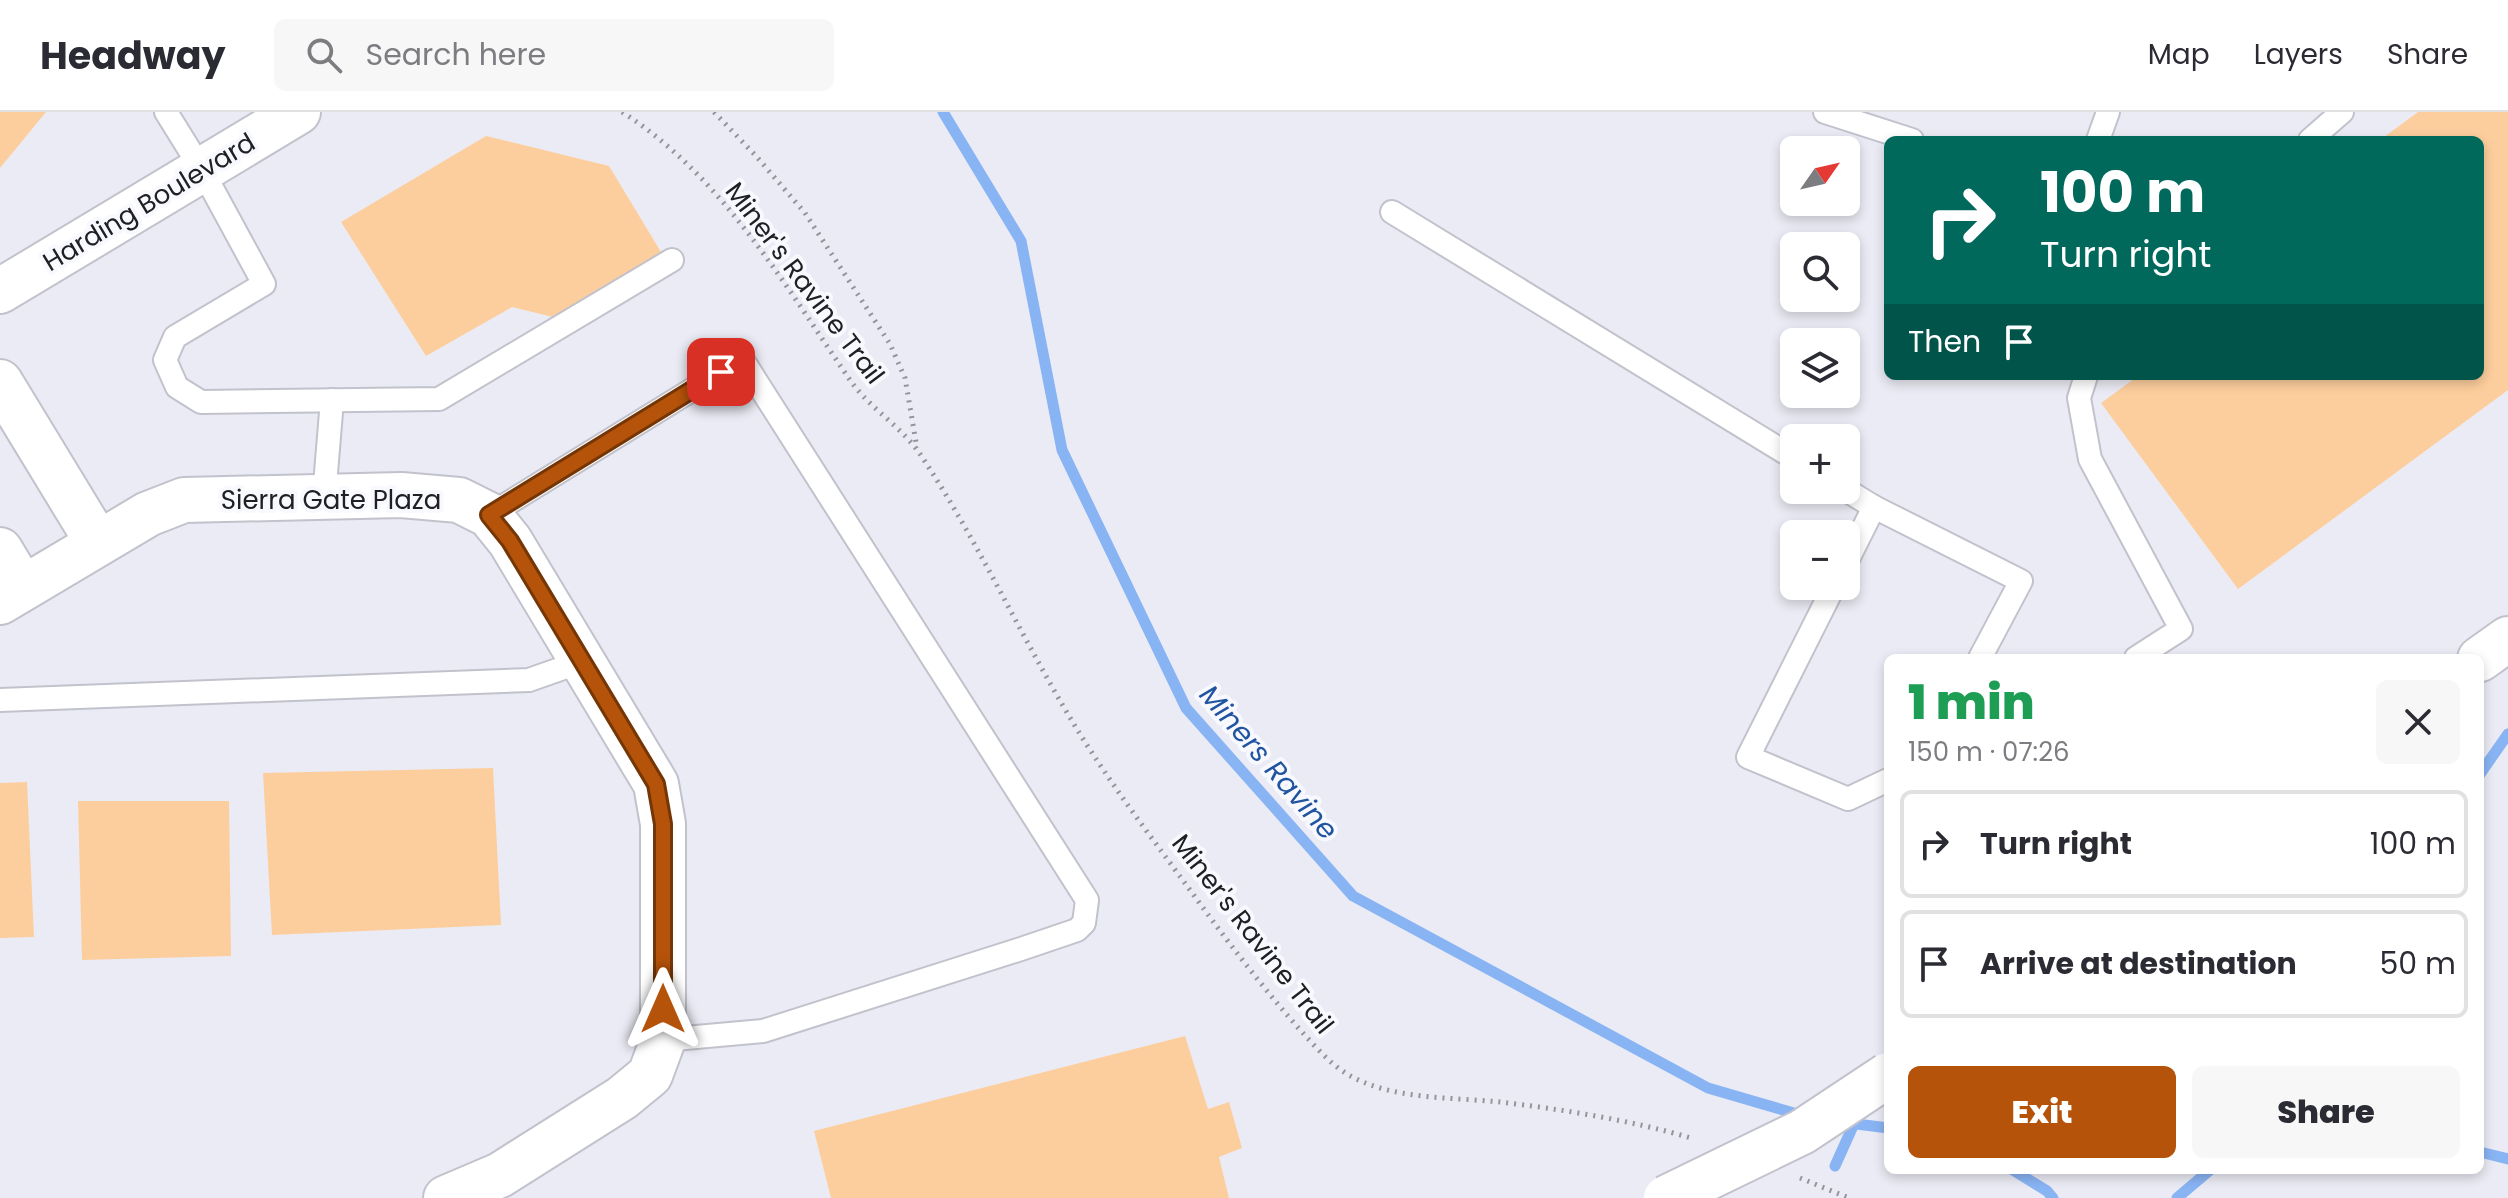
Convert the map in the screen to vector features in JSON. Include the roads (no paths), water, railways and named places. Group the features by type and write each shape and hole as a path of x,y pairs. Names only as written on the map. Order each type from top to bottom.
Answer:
{"main road":[{"name":"Harding Boulevard","path":"0,291 298,112"},
{"path":"0,382 98,543"},
{"name":"Sierra Gate Plaza","path":"0,550 12,595 148,514 184,500 401,495 459,500 489,515 510,541 656,784 663,824 663,1040 650,1075 622,1098 500,1175 446,1198"},
{"path":"2484,656 2508,639"},
{"path":"1666,1198 1802,1132 1884,1078"}],"lane":[{"path":"166,112 202,170 264,284 175,337 165,360 177,387 201,402 439,399 672,260"},
{"path":"1825,112 1900,136"},
{"path":"2099,136 2108,112"},
{"path":"2315,136 2342,112"},
{"path":"1392,212 1780,449"},
{"path":"489,515 742,359 1087,900 1084,923 1077,930 1035,944 763,1031 663,1040"},
{"path":"2085,380 2079,398 2090,459 2181,629 2142,654"},
{"path":"324,497 332,400"},
{"path":"1860,498 2021,581 1982,654"},
{"path":"1860,535 1874,507"},
{"path":"1827,600 1748,757 1848,799 1884,782"},
{"path":"0,700 529,680 583,661"}],"waterway":[{"name":"Miners Ravine","path":"943,112 1021,241 1062,450 1186,708 1353,896 1708,1088 1804,1116"},
{"path":"2484,768 2508,734"},
{"name":"Miners Ravine","path":"1841,1122 1884,1127"},
{"path":"1835,1166 1853,1126"},
{"path":"2484,1153 2508,1159"},
{"name":"Miners Ravine","path":"2019,1174 2053,1198"},
{"path":"2177,1198 2205,1174"}]}
